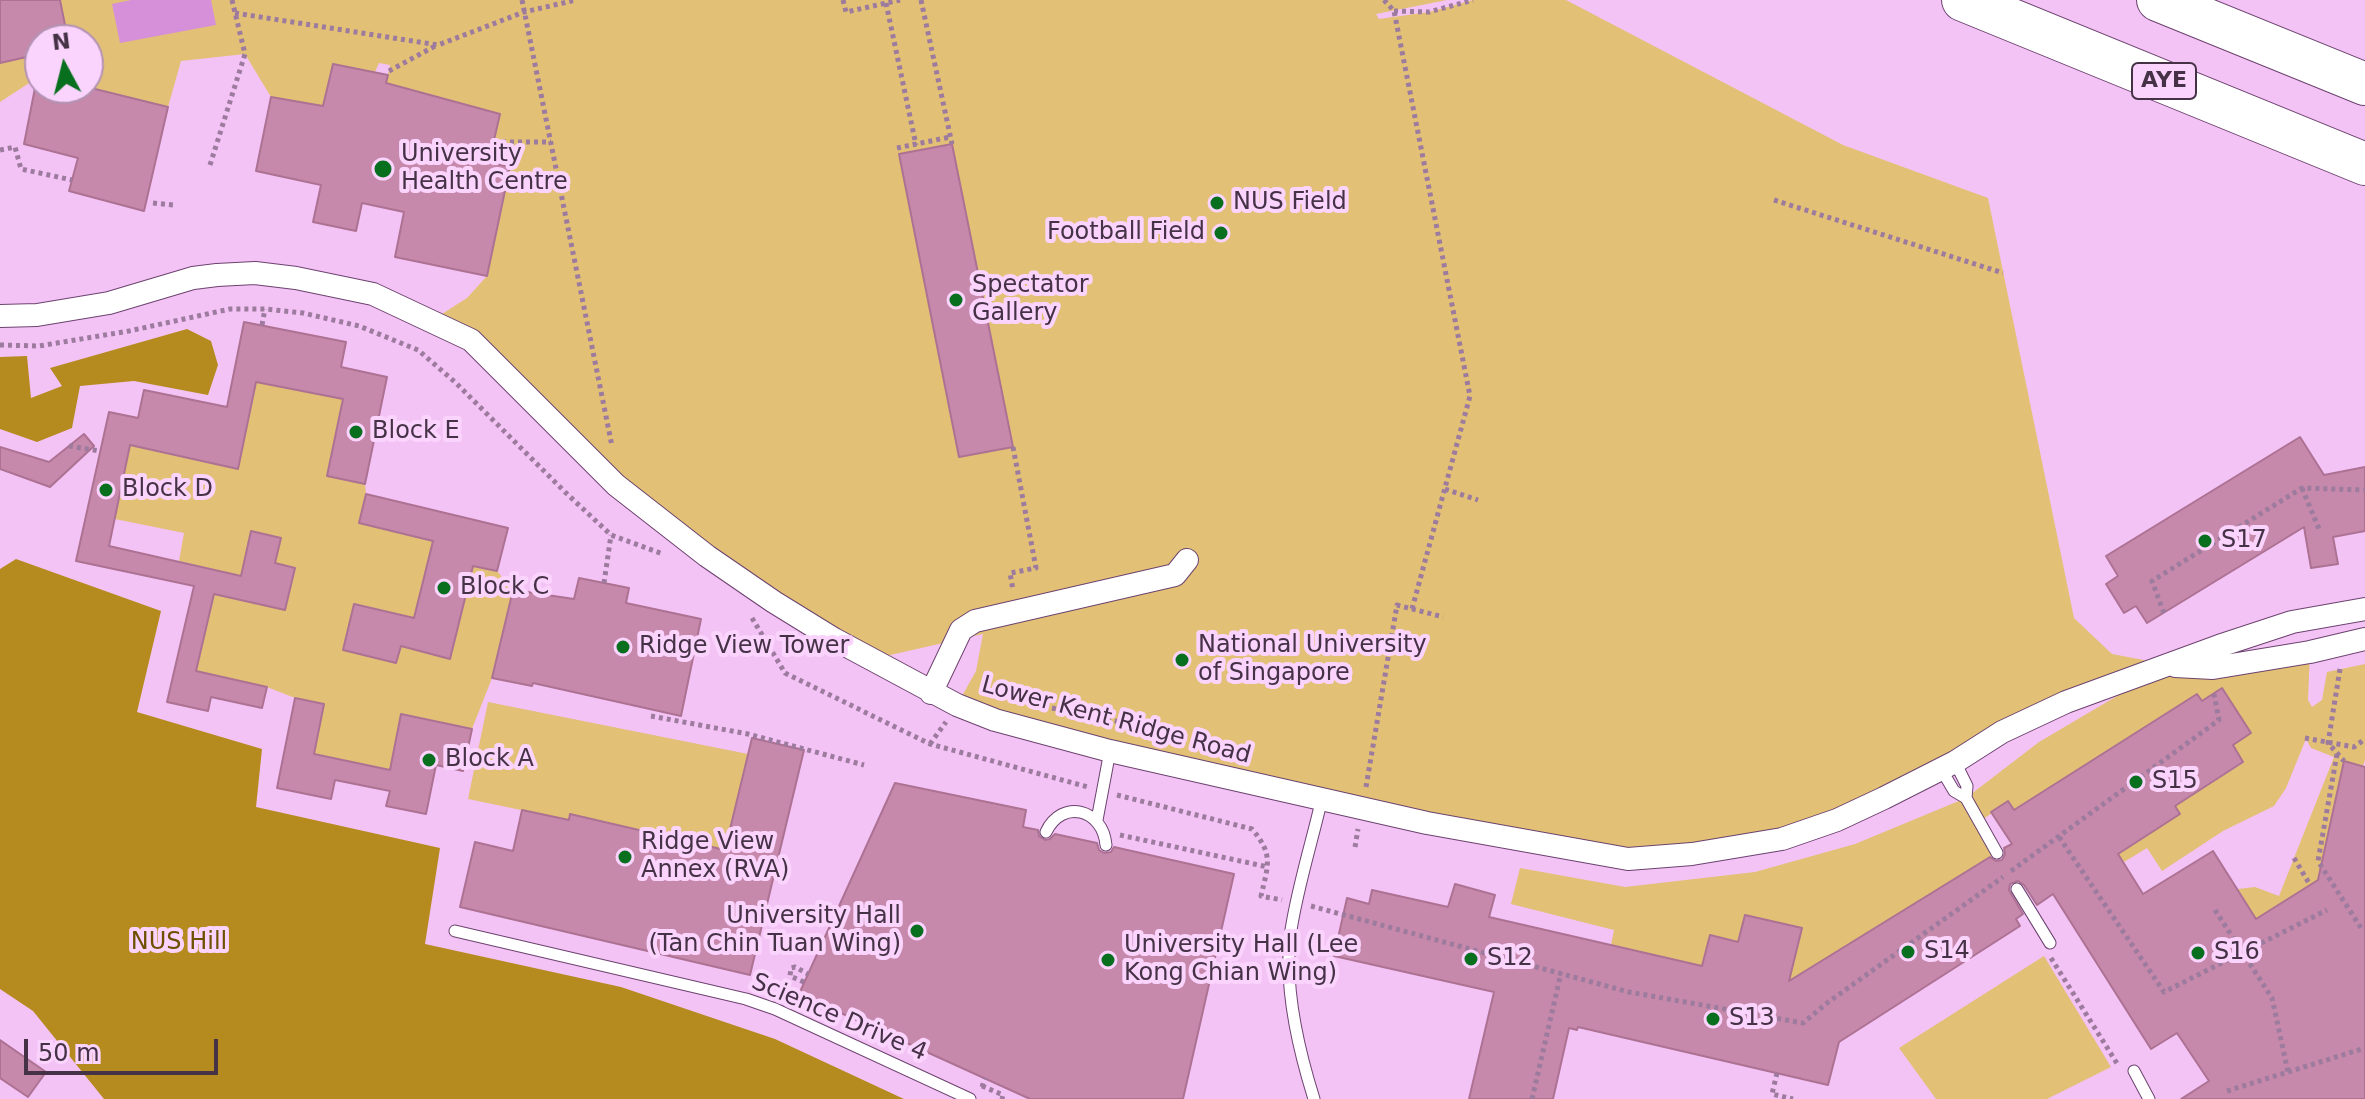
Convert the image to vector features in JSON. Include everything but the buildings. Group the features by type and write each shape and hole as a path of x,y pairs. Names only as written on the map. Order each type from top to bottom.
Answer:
{"highway":[{"name":"AYE","path":"1963,0 2365,164"},
{"path":"2158,0 2365,84"}],"street":[{"name":"Lower Kent Ridge Road","path":"0,316 37,315 109,303 193,278 217,275 269,275 373,294 471,340 616,485 707,556 774,602 931,693 995,720 1110,751 1427,823 1628,859 1692,854 1782,839 1837,820 1948,765 2002,732 2066,702 2292,622 2365,609"},
{"path":"931,693 961,630 975,621 1175,575 1187,560"},
{"name":"Lower Kent Ridge Road","path":"2170,665 2213,668 2310,652 2365,639"}],"lane":[{"path":"1097,820 1110,751"},
{"path":"1948,765 1967,786 1966,798 1997,853"},
{"path":"1314,1099 1299,1049 1291,978 1291,933 1322,798"},
{"path":"1046,832 1051,821 1062,813 1088,814 1097,820 1105,832 1106,845"},
{"path":"2017,889 2047,945"},
{"name":"Science Drive 4","path":"455,931 746,999 775,1009 970,1099"},
{"path":"2128,1072 2149,1099"}],"path":[{"path":"210,165 245,54 232,0"},
{"path":"522,0 611,435"},
{"path":"389,71 438,45 524,12 576,0"},
{"path":"843,0 846,12 900,0"},
{"path":"897,148 951,141 921,0"},
{"path":"1384,0 1394,11 1470,396 1412,609"},
{"path":"1394,11 1429,12 1473,0"},
{"path":"886,3 916,145"},
{"path":"235,13 438,45"},
{"path":"494,142 551,142"},
{"path":"0,150 15,147 21,169 72,180"},
{"path":"1774,200 2003,273"},
{"path":"153,203 173,205"},
{"path":"0,345 39,346 230,309 303,313 359,326 418,350 456,383 611,535 674,560"},
{"path":"262,325 265,309"},
{"path":"69,446 100,451"},
{"path":"1010,573 1036,568 1013,447"},
{"path":"2302,488 2319,529"},
{"path":"2164,613 2152,581 2302,488 2365,490"},
{"path":"1445,489 1478,500"},
{"path":"604,583 611,535"},
{"path":"1366,788 1397,605 1443,617"},
{"path":"748,614 757,623 785,673 930,744 1252,829 1266,846 1268,867 1261,896 1297,902 1629,992 1803,1023 2219,720 2214,694"},
{"path":"2341,660 2328,743 2344,761"},
{"path":"651,716 748,734 864,765"},
{"path":"2305,738 2354,747 2365,739"},
{"path":"2337,754 2318,861 2361,928 2365,929"},
{"path":"1105,832 1268,867"},
{"path":"2059,837 2164,992 2327,910"},
{"path":"2294,858 2310,885"},
{"path":"2215,910 2272,998 2288,1072"},
{"path":"2047,945 2128,1072"},
{"path":"804,982 790,976 791,968 808,974"},
{"path":"1532,1099 1561,973"},
{"path":"2227,1091 2365,1048"},
{"path":"1777,1073 1772,1094 1793,1099"},
{"path":"982,1087 985,1078"}],"shaded area":[{"path":"0,0 1447,0 1376,14 1379,19 1429,12 1473,0 1566,0 1843,145 1988,198 2074,618 2112,654 2170,665 2310,652 2308,700 2312,707 2322,700 2327,672 2365,664 2365,760 2326,875 2256,919 2238,889 2255,887 2279,896 2334,757 2311,748 2306,739 2286,788 2274,806 2223,831 2162,871 2147,848 2124,862 2118,854 2179,814 2175,806 2243,763 2233,745 2251,733 2202,701 2197,694 2014,811 2008,802 1979,822 1997,853 1795,977 1797,987 1611,945 1614,930 1511,904 1520,868 1625,887 1755,872 1855,844 1966,798 2039,742 2163,669 1955,762 1752,845 1628,859 957,705 976,671 983,634 877,658 707,556 471,340 431,321 467,298 487,276 510,167 376,138 499,114 386,83 390,65 379,63 375,72 333,64 323,106 271,97 245,54 181,61 168,107 104,91 104,24 24,24 24,86 0,102"},
{"path":"131,0 211,0 216,25 120,43 112,4"},
{"path":"256,382 343,399 327,476 365,484 366,494 359,523 433,541 414,618 355,604 343,649 396,662 401,646 450,658 473,566 497,571 513,590 492,678 472,729 402,714 390,770 314,754 324,704 196,671 214,594 285,610 294,568 275,563 281,538 251,532 241,576 179,561 184,533 115,519 130,445 238,468"},
{"path":"488,702 748,754 725,850 570,815 569,820 468,799"},
{"path":"2044,956 2111,1067 2047,1099 1936,1099 1899,1048"}],"green space":[{"path":"187,329 211,341 218,365 208,395 134,381 80,386 72,428 37,442 0,429 0,357 27,356 31,398 62,386 50,368"},
{"name":"NUS Hill","path":"16,559 161,611 137,712 262,749 256,807 440,848 425,944 621,987 775,1039 904,1099 104,1099 33,1011 0,989 0,569"}],"place":[{"name":"University Health Centre","path":"383,169"},
{"name":"NUS Field","path":"1217,203"},
{"name":"Football Field","path":"1221,233"},
{"name":"Spectator Gallery","path":"956,300"},
{"name":"Block E","path":"356,432"},
{"name":"Block D","path":"106,490"},
{"name":"S17","path":"2205,541"},
{"name":"Block C","path":"444,588"},
{"name":"Ridge View Tower","path":"623,647"},
{"name":"National University of Singapore","path":"1182,660"},
{"name":"Block A","path":"429,760"},
{"name":"S15","path":"2136,782"},
{"name":"Ridge View Annex (RVA)","path":"625,857"},
{"name":"University Hall (Tan Chin Tuan Wing)","path":"917,931"},
{"name":"S14","path":"1908,952"},
{"name":"S16","path":"2198,953"},
{"name":"S12","path":"1471,959"},
{"name":"University Hall (Lee Kong Chian Wing)","path":"1108,960"},
{"name":"S13","path":"1713,1019"}]}
